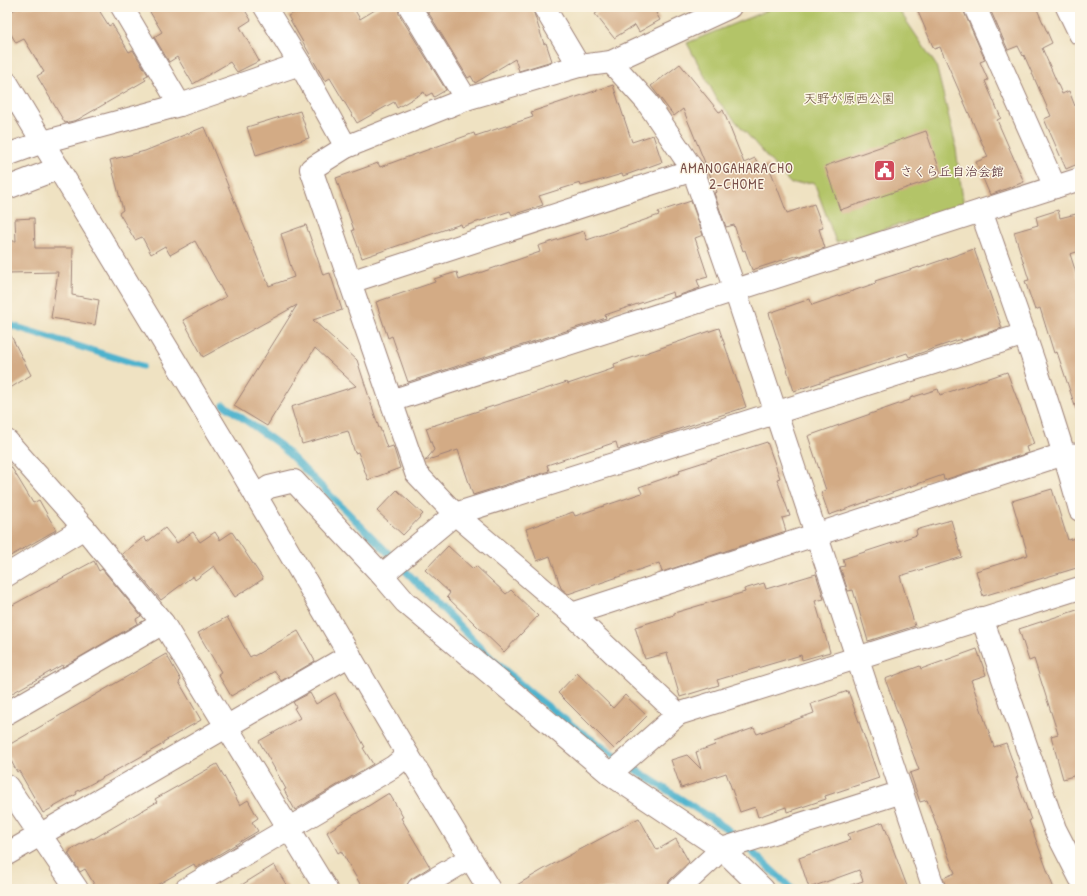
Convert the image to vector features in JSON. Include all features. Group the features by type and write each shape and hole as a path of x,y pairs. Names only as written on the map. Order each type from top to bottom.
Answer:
{"main road":[{"path":"122,7 180,105"},
{"path":"265,7 300,64 346,147"},
{"path":"410,7 466,99"},
{"path":"544,7 579,66"},
{"path":"678,714 572,614 455,514 416,473 311,169 346,147 466,99 579,66 611,62 694,14 730,7"},
{"path":"975,7 1055,187"},
{"path":"1067,7 1080,34"},
{"path":"611,62 647,102 693,170 736,290 934,889"},
{"path":"7,155 43,142 180,105 300,64"},
{"path":"7,83 256,496 408,755 489,889"},
{"path":"7,188 59,168"},
{"path":"350,282 693,170"},
{"path":"391,401 1080,179"},
{"path":"981,211 1025,334 1072,455 1080,510"},
{"path":"382,575 455,514 1025,334"},
{"path":"7,441 84,528 163,623 326,889"},
{"path":"572,614 817,534 1072,455"},
{"path":"256,496 269,487 294,481 382,575 405,602 610,774 722,849 763,889"},
{"path":"7,574 84,528"},
{"path":"610,774 678,714 1080,588"},
{"path":"982,618 1055,829 1080,878"},
{"path":"7,713 163,623"},
{"path":"7,854 350,655"},
{"path":"186,889 393,767 408,755"},
{"path":"7,786 77,889"},
{"path":"679,889 722,849 902,792"},
{"path":"418,889 470,858"}],"green space":[{"name":"天野が原西公園","path":"775,7 897,7 936,65 955,142 964,207 836,242 814,182 791,184 718,101 687,43"}],"building":[{"path":"19,7 97,7 109,26 112,24 129,52 133,50 148,75 144,77 146,80 77,120 65,123 37,76 44,72 24,39 16,43 7,27 7,14"},
{"path":"147,7 243,7 251,20 240,27 259,61 237,72 230,62 193,84 177,57 169,62 154,37 162,32"},
{"path":"304,7 353,7 360,19 380,7 398,7 399,14 446,90 434,97 432,93 426,96 424,92 397,108 394,102 357,123 330,78 325,81 288,16"},
{"path":"425,7 532,7 544,44 546,43 552,61 519,71 515,59 475,83 471,76 468,78"},
{"path":"606,7 665,7 656,13 660,20 639,32 635,25 614,38 595,14"},
{"path":"916,7 963,7 985,60 980,62 988,80 985,81 1001,118 997,120 1024,182 990,195 976,162 988,157 940,47 934,49"},
{"path":"989,7 1036,7 1052,43 1042,48 1062,94 1069,91 1075,106 1080,103 1080,163 1066,169 1044,119 1051,116 1024,55 1023,56 1018,46 1008,50"},
{"path":"680,64 719,112 723,110 744,163 755,158 759,167 768,164 787,213 814,204 823,228 819,229 825,248 752,270 745,250 743,251 734,225 726,227 714,193 717,192 683,109 674,116 651,86"},
{"path":"613,85 632,142 653,135 662,162 623,176 622,174 581,186 580,183 539,196 543,205 512,215 510,211 462,227 461,224 362,258 336,178 378,163 380,167 474,133 475,136 533,117 531,112"},
{"path":"300,111 309,138 256,155 247,127"},
{"path":"204,127 269,286 294,277 281,234 306,225 323,275 330,273 342,310 313,320 357,360 379,428 387,448 393,446 400,468 368,480 358,452 355,453 348,431 302,444 291,407 356,386 315,348 267,426 234,406 297,305 203,357 183,320 226,297 195,241 170,255 165,246 151,254 142,237 135,240 119,213 123,210 110,160 145,151"},
{"name":"さくら丘自治会館","path":"926,131 942,176 840,210 825,166"},
{"path":"691,201 703,235 695,238 708,277 697,280 700,288 674,297 673,292 605,315 606,318 408,382 392,336 388,338 376,302 435,282 434,279 457,272 459,280 540,252 538,246 584,231 587,240 659,215 658,212"},
{"path":"1058,210 1060,218 1080,213 1080,251 1070,254 1080,285 1080,408 1076,409 1057,352 1054,353 1040,308 1035,310 1025,281 1029,280 1014,232 1038,225 1036,217"},
{"path":"34,218 35,248 73,248 72,295 99,300 95,325 51,318 58,272 7,273 7,241 16,241 15,219"},
{"path":"974,249 1002,328 962,341 961,339 909,357 907,353 794,391 769,313 810,299 812,305 876,283 875,281"},
{"path":"7,328 31,375 7,390"},
{"path":"719,328 746,407 618,449 616,442 547,465 549,471 473,495 458,450 425,461 434,450 426,428 615,368 614,364"},
{"path":"1007,372 1034,444 1026,447 1028,453 944,480 943,475 829,515 821,492 826,490 808,436 910,400 910,398 938,389 940,395"},
{"path":"767,442 780,478 777,479 790,516 782,518 786,531 662,572 659,563 568,594 561,588 550,556 537,561 526,529 573,512 575,516 642,493 639,487 680,473 679,470"},
{"path":"7,460 33,503 39,500 56,530 7,558"},
{"path":"1052,489 1068,540 1075,538 1080,555 1080,567 983,596 976,571 1028,555 1012,501"},
{"path":"397,490 423,514 403,535 377,511"},
{"path":"951,520 962,557 900,576 915,626 868,641 853,590 848,591 840,567 845,566 843,559 917,535 916,530"},
{"path":"165,528 177,543 193,532 200,542 215,532 220,540 232,532 263,579 235,597 214,566 195,580 193,576 161,600 122,554 144,537 147,542"},
{"path":"448,546 473,569 476,566 506,594 511,590 538,616 504,652 447,597 450,593 425,570"},
{"path":"94,561 99,571 102,569 141,616 136,619 138,623 63,667 62,665 7,696 7,608"},
{"path":"816,574 824,599 815,601 830,652 802,660 801,655 717,680 719,685 680,697 667,653 645,659 635,627 674,615 674,613 745,592 744,589 764,583 766,589"},
{"path":"1080,609 1080,774 1063,779 1051,736 1058,734 1034,659 1029,661 1019,629"},
{"path":"227,617 250,657 298,631 315,661 281,681 275,671 231,696 218,674 221,672 198,633"},
{"path":"977,649 986,675 971,680 994,747 1006,743 1018,777 1016,778 1031,820 1029,821 1054,889 946,889 943,878 955,873 927,800 920,802 910,773 919,770 885,679 920,666 921,669"},
{"path":"166,654 181,680 179,682 201,720 163,742 163,744 76,792 77,794 43,813 19,771 17,772 7,753 7,746"},
{"path":"577,673 613,708 625,695 647,716 614,749 558,693"},
{"path":"848,691 879,778 825,796 826,799 787,812 786,807 758,817 755,807 740,812 726,773 681,788 671,760 687,755 701,769 696,752 715,745 714,742 754,728 757,734 814,713 811,704"},
{"path":"310,693 316,704 335,693 365,747 363,748 373,764 295,810 284,790 286,789 259,741 300,718 294,708 296,707 293,702"},
{"path":"217,764 240,805 248,800 258,818 252,822 258,831 196,868 194,864 150,889 97,889 85,869 80,872 68,853 70,850 92,838 93,839 157,802 155,799"},
{"path":"389,793 403,817 401,818 430,867 411,879 404,889 363,889 341,851 338,853 327,832"},
{"path":"639,818 657,850 676,839 689,862 670,880 667,885 667,889 510,889 546,868"},
{"path":"883,822 908,889 848,889 848,886 863,881 859,870 809,888 799,858 850,840 848,834"},
{"path":"274,865 289,889 235,889"}],"waterway":[{"path":"7,326 10,325 142,366"},
{"path":"224,405 280,445 492,659 532,694 577,729 636,770 726,828 792,889"}],"place":[{"name":"さくら丘自治会館","path":"884,171"}],"district":[{"name":"AMANOGAHARACHO 2-CHOME","path":"737,176"}]}
